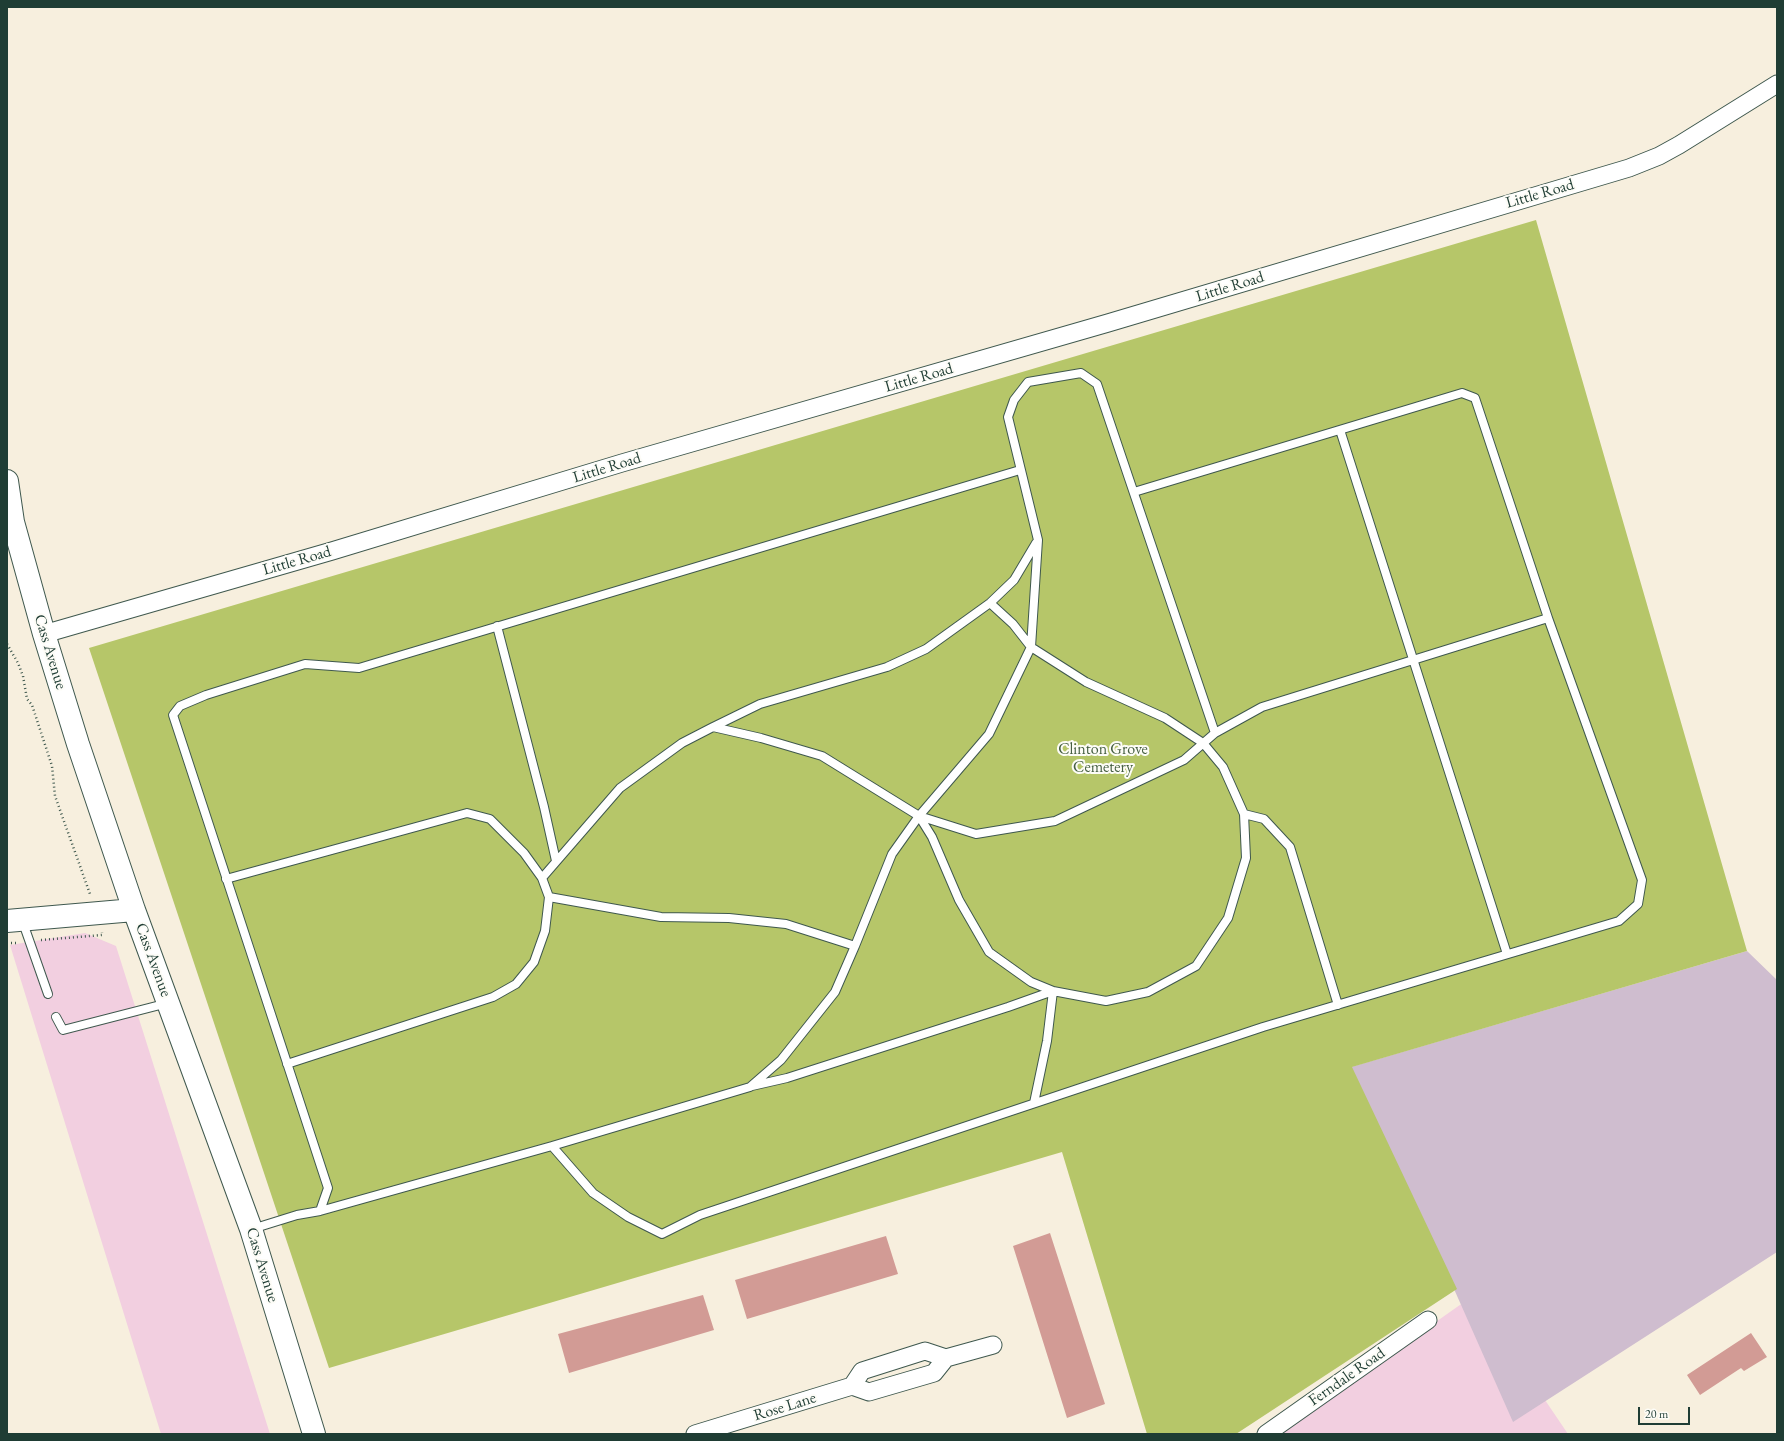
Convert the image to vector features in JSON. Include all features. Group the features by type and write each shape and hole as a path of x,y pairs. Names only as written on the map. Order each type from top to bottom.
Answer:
{"main road":[{"name":"Cass Avenue","path":"7,481 10,522 78,744 134,910 251,1229 314,1434"},
{"path":"15,920 134,910"}],"street":[{"name":"Little Road","path":"44,634 339,549 630,461 1108,323 1629,168 1659,156 1680,145 1777,84"},
{"name":"Ferndale Road","path":"1266,1434 1428,1320"},
{"path":"946,1358 934,1373 869,1392 852,1386 862,1371 925,1351 946,1358 993,1345"},
{"name":"Rose Lane","path":"695,1434 852,1386"}],"lane":[{"path":"750,1087 781,1060 835,992 892,854 919,816 989,734 1031,648 1038,540 1008,417 1014,400 1028,382 1081,373 1097,384 1215,733"},
{"path":"552,1146 593,1193 628,1217 662,1234 700,1215 1263,1027 1619,921 1638,904 1642,880 1548,618 1475,398 1462,393 1134,492"},
{"path":"1340,430 1412,660 1507,954"},
{"path":"320,1211 328,1188 173,715 180,706 206,695 304,664 359,668 1020,470"},
{"path":"542,878 620,788 682,743 760,704 887,667 926,649 990,603 1014,580 1038,540"},
{"path":"919,816 932,837 959,900 989,952 1030,982 1053,990 1106,1001 1148,992 1196,966 1228,918 1246,858 1244,814 1223,767 1203,743 1165,718 1086,682 1031,648 1013,624 990,603"},
{"path":"713,727 761,738 822,756 919,816 976,834 1055,821 1184,760 1215,733 1262,707 1548,618"},
{"path":"497,626 544,807 556,861"},
{"path":"226,879 467,813 490,819 524,852 542,878 549,897 545,931 534,962 516,984 493,997 287,1064"},
{"path":"1244,814 1264,819 1290,847 1338,1005"},
{"path":"549,897 661,916 729,918 786,924 855,946"},
{"path":"15,920 29,941 48,994"},
{"path":"251,1229 297,1215 320,1211 552,1146 750,1087 787,1078 1008,1007 1053,990"},
{"path":"1034,1104 1047,1041 1053,990"},
{"path":"56,1017 63,1030 168,1002"}],"path":[{"path":"7,644 18,663 23,676 27,699 32,705 52,766 55,796 84,875"},
{"path":"7,943 102,935"}],"shaded area":[{"path":"85,933 116,946 270,1434 161,1434 10,945"},
{"path":"1747,951 1777,980 1777,1252 1513,1422 1454,1289 1351,1067"},
{"path":"1474,1295 1568,1434 1277,1434"}],"green space":[{"name":"Clinton Grove Cemetery","path":"1536,220 1747,951 1352,1067 1457,1289 1236,1434 1147,1434 1062,1152 329,1368 89,648"}],"building":[{"path":"1050,1233 1105,1404 1067,1418 1013,1246"},
{"path":"886,1236 898,1274 747,1319 735,1280"},
{"path":"703,1295 714,1330 569,1373 558,1334"},
{"path":"1751,1333 1767,1357 1744,1371 1741,1368 1700,1395 1687,1375"}]}
